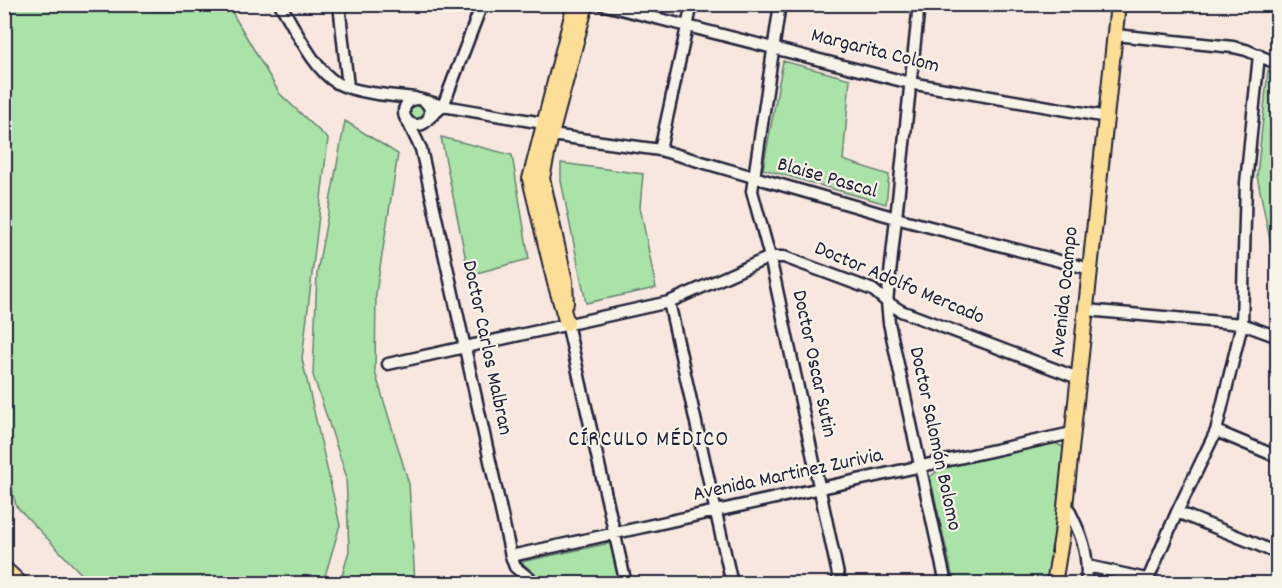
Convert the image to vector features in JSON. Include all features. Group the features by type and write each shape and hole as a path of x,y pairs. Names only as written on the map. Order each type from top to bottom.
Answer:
{"main road":[{"path":"567,323 565,281 542,178 547,129 574,4"},
{"path":"547,129 586,4"},
{"name":"Avenida Ocampo","path":"1054,584 1061,543 1118,4"},
{"path":"4,568 21,584"}],"street":[{"path":"280,4 323,70 339,84 443,106"},
{"path":"339,4 348,87"},
{"path":"421,100 406,104 406,118 416,125 426,122 443,106 482,4"},
{"name":"Margarita Colom","path":"601,4 773,46 910,83 1107,117"},
{"path":"660,150 692,4"},
{"name":"Doctor Oscar Sutin","path":"780,4 752,190 770,257 840,584"},
{"name":"Doctor Salomón Bolomo","path":"919,4 887,302 889,323 946,584"},
{"path":"1115,35 1233,47 1278,64"},
{"path":"1088,566 1146,581 1216,431 1242,324 1246,183 1259,55"},
{"name":"Doctor Carlos Malbran","path":"384,94 394,101 406,118 421,149"},
{"path":"421,100 431,110 426,122"},
{"name":"Blaise Pascal","path":"443,106 547,129 660,150 896,218 1090,269"},
{"name":"Doctor Carlos Malbran","path":"426,122 421,129 421,149 511,556"},
{"path":"388,364 669,302 770,257"},
{"name":"Doctor Adolfo Mercado","path":"770,257 784,257 873,290 902,311 1078,378"},
{"path":"669,302 732,584"},
{"path":"1086,310 1242,324 1278,337"},
{"path":"567,323 626,584"},
{"path":"1216,431 1278,457"},
{"name":"Avenida Martinez Zurivia","path":"511,556 1072,433"},
{"path":"1065,501 1084,543 1088,566 1086,584"},
{"path":"1177,512 1278,554"},
{"path":"1061,543 1068,539 1078,539 1084,543"},
{"path":"511,556 515,567 536,584"}],"green space":[{"path":"152,4 155,11 230,9 280,94 328,139 302,359 340,525 323,583 90,583 16,506 4,457 5,5"},
{"path":"783,61 850,79 843,160 889,175 886,204 763,169"},
{"path":"1268,70 1278,76 1277,275 1257,176"},
{"path":"417,103 423,106 426,112 423,118 417,121 411,118 408,112 411,106"},
{"path":"345,121 398,154 376,293 375,372 409,484 415,583 340,583 349,551 346,475 313,375 317,273"},
{"path":"441,137 512,155 529,259 469,275"},
{"path":"561,163 643,174 640,207 656,288 586,303 561,181"},
{"path":"1055,443 1063,447 1064,452 1046,583 954,583 930,477 940,469"},
{"path":"610,543 619,583 546,583 521,562"}],"district":[{"name":"CÍRCULO MÉDICO","path":"649,440"}]}
